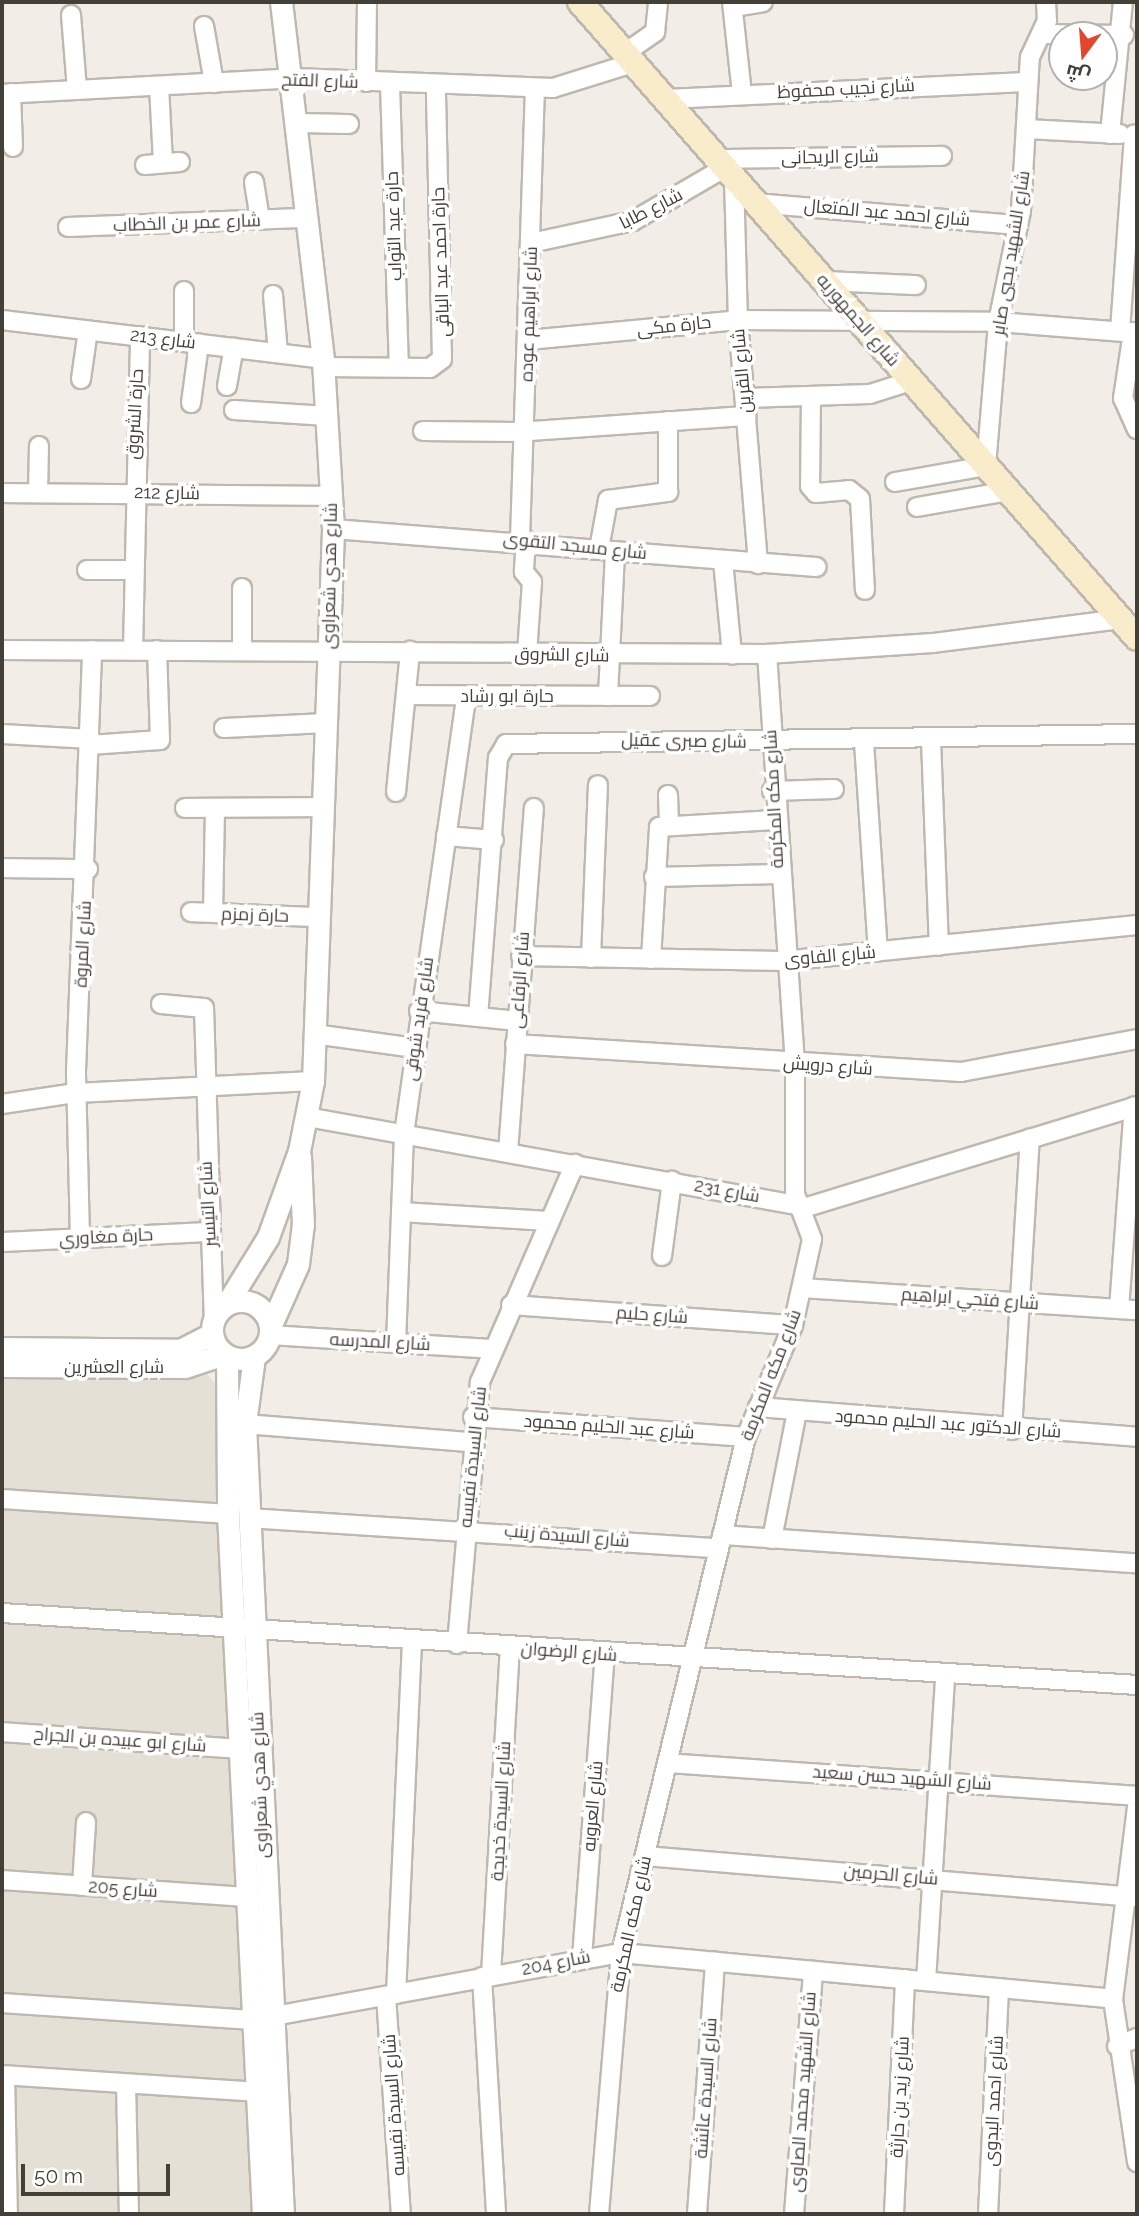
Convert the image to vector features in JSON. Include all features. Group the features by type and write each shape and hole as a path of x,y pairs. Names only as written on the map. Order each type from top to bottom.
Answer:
{"main road":[{"name":"شارع الجمهوريه","path":"580,2 1137,638"}],"street":[{"name":"شارع هدي شعراوى","path":"217,1319 257,1262 299,1151 313,1081 333,529 324,363 293,78 281,2"},
{"path":"366,82 367,2"},
{"name":"شارع الفتح","path":"6,94 293,78 535,89 573,85 629,58 655,32 658,2"},
{"path":"742,94 732,4 763,2"},
{"name":"شارع الشهيد يحيي صابر","path":"986,466 998,323 1018,225 1027,129 1028,82 1041,34 1046,2"},
{"path":"1110,134 1124,35 1124,2"},
{"path":"71,16 77,90"},
{"path":"204,26 215,83"},
{"path":"1041,34 1124,35"},
{"name":"شارع نجيب محفوظ","path":"665,99 1028,82"},
{"name":"حارة عبد التواب","path":"390,84 399,368"},
{"path":"159,86 163,163"},
{"name":"حارة احمد عبد الباقى","path":"324,363 399,368 435,367 443,355 436,86"},
{"name":"شارع ابراهيم عوده","path":"527,654 532,582 524,572 523,540 535,89"},
{"path":"6,94 13,147"},
{"path":"298,123 349,124"},
{"path":"1027,129 1136,134 1130,332 1123,398 1137,429"},
{"name":"شارع الريحانى","path":"725,168 942,156"},
{"name":"شارع طابا","path":"531,243 633,221 725,168"},
{"name":"شارع القرين","path":"725,168 758,564"},
{"path":"254,182 260,220"},
{"name":"شارع احمد عبد المتعال","path":"755,203 1018,225"},
{"name":"شارع عمر بن الخطاب","path":"68,227 307,218"},
{"path":"824,281 916,285"},
{"path":"184,291 191,343 191,403"},
{"path":"273,295 278,353"},
{"name":"شارع 213","path":"2,320 278,353 324,363"},
{"name":"حارة مكى","path":"528,340 738,320 863,326 998,323 1130,332"},
{"path":"81,379 88,330"},
{"name":"حارة الشروق","path":"133,650 132,492 140,336"},
{"path":"227,386 234,348"},
{"path":"423,431 525,432 668,421 811,396 880,393 911,381"},
{"path":"811,396 810,486 816,493 849,490 860,499 865,590"},
{"path":"234,410 327,416"},
{"path":"608,696 607,500 668,492 668,421"},
{"path":"38,493 39,446"},
{"path":"895,482 986,466"},
{"path":"917,507 1008,491"},
{"name":"شارع 212","path":"2,493 132,492 332,496"},
{"name":"شارع مسجد التقوى","path":"333,529 523,540 723,561 817,567"},
{"path":"723,561 732,655"},
{"path":"87,570 132,570"},
{"path":"242,588 242,649"},
{"name":"شارع الشروق","path":"2,650 329,649 609,656 732,655 933,643 1121,619"},
{"name":"شارع المروة","path":"80,1238 76,1093 88,869 92,650"},
{"path":"2,734 91,742 160,740 157,650"},
{"path":"396,792 410,651"},
{"name":"شارع مكه المكرمة","path":"599,2214 621,1953 746,1437 793,1325 812,1229 799,1206 795,1064 783,961 769,743 767,654"},
{"name":"حارة ابو رشاد","path":"406,695 650,696"},
{"name":"شارع فريد شوقى","path":"396,1343 404,1134 419,1011 466,696"},
{"path":"224,728 326,723"},
{"name":"شارع صبرى عقيل","path":"478,1017 494,840 498,758 512,742 864,742 1137,734"},
{"path":"931,740 939,946"},
{"path":"864,742 878,952"},
{"path":"590,958 598,785"},
{"path":"772,791 834,789"},
{"path":"668,795 670,824"},
{"path":"185,808 323,807"},
{"path":"213,913 215,808"},
{"name":"شارع الرفاعى","path":"508,1152 534,808"},
{"path":"651,959 655,834 670,824 774,820"},
{"path":"446,836 494,840"},
{"path":"2,868 88,869"},
{"path":"653,877 778,874"},
{"name":"حارة زمزم","path":"191,912 318,917"},
{"name":"شارع الفاوى","path":"522,956 783,961 1137,925"},
{"name":"شارع التيسير","path":"161,1004 204,1006 202,1088 209,1232 217,1319"},
{"path":"419,1011 517,1021"},
{"path":"314,1034 415,1048"},
{"name":"شارع درويش","path":"515,1044 795,1064 986,1071 1137,1039"},
{"path":"2,1104 76,1093 313,1081"},
{"path":"1128,1309 1135,1106"},
{"name":"شارع 231","path":"307,1116 799,1206 1135,1106"},
{"path":"1012,1430 1030,1139"},
{"name":"شارع هدي شعراوى","path":"238,1516 245,1424 254,1357 270,1331 298,1264 303,1225 299,1151"},
{"name":"شارع السيدة نفيسه","path":"457,1644 473,1417 491,1349 576,1164"},
{"path":"662,1256 671,1181"},
{"path":"401,1212 549,1221"},
{"name":"حارة مغاوري","path":"2,1242 209,1232"},
{"name":"شارع فتحي ابراهيم","path":"802,1288 1128,1309"},
{"path":"254,1357 225,1355 217,1319 254,1304 270,1331"},
{"name":"شارع حليم","path":"511,1306 793,1325"},
{"name":"شارع العشرين","path":"2,1348 180,1350 217,1319"},
{"name":"شارع المدرسه","path":"270,1331 491,1349"},
{"name":"شارع هدي شعراوى","path":"225,1355 244,1629 261,2019 256,2092 263,2214"},
{"name":"شارع العشرين","path":"2,1366 185,1367 225,1355"},
{"name":"شارع الدكتور عبد الحليم محمود","path":"758,1407 1012,1430 1137,1437"},
{"path":"772,1539 797,1412"},
{"name":"شارع عبد الحليم محمود","path":"473,1417 746,1437"},
{"path":"245,1424 471,1442"},
{"name":"شارع السيدة زينب","path":"2,1499 465,1531 721,1542 772,1539 1137,1563"},
{"name":"شارع الرضوان","path":"2,1613 692,1660 1137,1685"},
{"name":"شارع هدي شعراوى","path":"244,1629 238,1748 244,1897 283,2214"},
{"name":"شارع السيدة نفيسه","path":"401,2214 391,1995 412,1641"},
{"name":"شارع السيدة خديجة","path":"496,2214 487,1976 510,1648"},
{"name":"شارع العروبه","path":"582,1958 605,1654"},
{"path":"926,1982 945,1676"},
{"name":"شارع ابو عبيده بن الجراح","path":"2,1732 238,1748"},
{"name":"شارع الشهيد حسن سعيد","path":"667,1763 1137,1796"},
{"path":"1137,1807 1130,1896 1113,1999 1117,2046 1137,2162"},
{"path":"82,1886 86,1822"},
{"name":"شارع الحرمين","path":"645,1856 1130,1896"},
{"name":"شارع 205","path":"2,1881 244,1897"},
{"name":"شارع 204","path":"2,2003 261,2019 582,1958 621,1953 1113,1999"},
{"name":"شارع السيدة عائشة","path":"697,2214 715,1962"},
{"name":"شارع الشهيد محمد الصاوى","path":"794,2214 813,1971"},
{"name":"شارع زيد بن حارثة","path":"894,2214 905,1979"},
{"name":"شارع احمد البدوى","path":"988,2214 999,1988"},
{"path":"1117,2046 1137,2038"},
{"path":"8,2214 4,2075 256,2092"},
{"path":"126,2084 129,2214"}],"shaded area":[{"path":"199,1365 225,1395 264,2214 2,2214 2,1366"}]}
